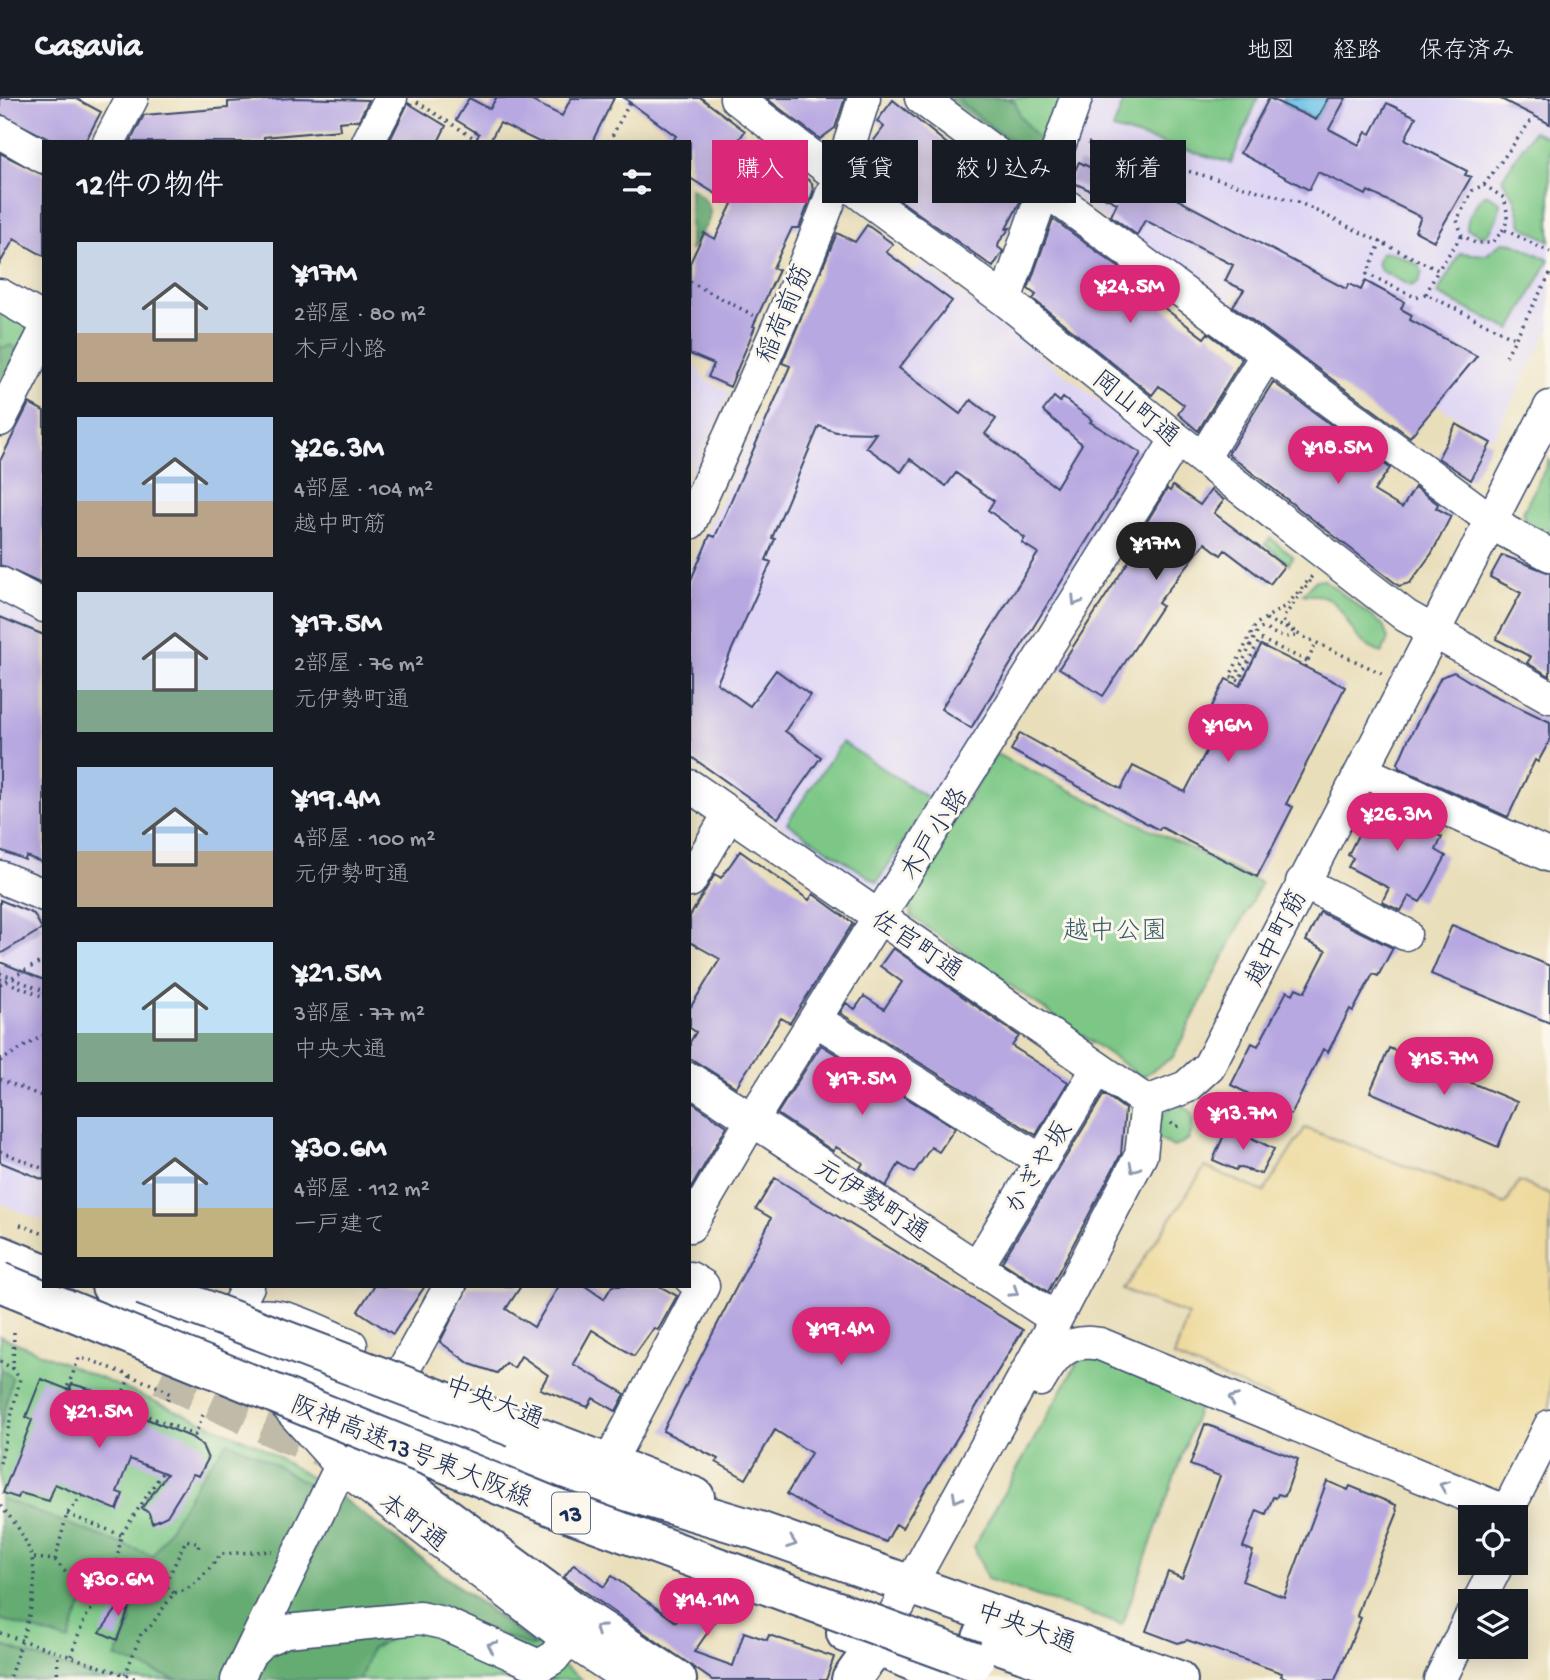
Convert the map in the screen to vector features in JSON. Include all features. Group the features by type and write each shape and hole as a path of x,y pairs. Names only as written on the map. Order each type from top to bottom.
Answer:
{"main road":[{"path":"13,1240 42,1256"},
{"path":"13,1240 42,1271"},
{"name":"阪神高速13号東大阪線","path":"0,1282 551,1506 1026,1680"},
{"name":"阪神高速13号東大阪線","path":"81,1288 564,1483 1100,1680"},
{"name":"中央大通","path":"116,1288 224,1333 261,1357 505,1455 756,1530 1178,1680"},
{"path":"148,1288 695,1497"},
{"path":"5,1312 199,1377 299,1421 584,1535 876,1645 911,1663 957,1680"},
{"path":"5,1312 155,1385"},
{"path":"349,1464 404,1486 587,1621 677,1680"},
{"path":"851,1680 876,1645"}],"street":[{"path":"110,140 132,98"},
{"path":"369,140 391,98"},
{"name":"岡山町通","path":"736,98 822,165"},
{"name":"稲荷前筋","path":"851,140 864,98"},
{"path":"921,98 977,140"},
{"path":"1061,140 1076,98"},
{"path":"0,132 42,156"},
{"name":"稲荷前筋","path":"691,521 778,328 829,203"},
{"name":"岡山町通","path":"873,203 1005,300 1177,439 1406,617 1550,697"},
{"path":"1005,300 1039,203"},
{"path":"1060,203 1266,356 1493,518 1507,532 1550,555"},
{"path":"0,295 42,319"},
{"path":"0,421 42,337"},
{"path":"1203,458 1266,356"},
{"name":"越中町筋","path":"1147,1102 1186,1087 1209,1066 1302,883 1364,772 1550,407"},
{"name":"木戸小路","path":"691,1224 752,1120 1177,439"},
{"path":"0,583 42,605"},
{"path":"1364,772 1550,856"},
{"name":"佐官町通","path":"691,787 1147,1102"},
{"path":"691,879 729,814"},
{"path":"0,877 42,894"},
{"path":"1302,883 1405,934"},
{"path":"816,1020 1042,1160"},
{"name":"かぎや坂","path":"976,1267 1098,1068"},
{"name":"元伊勢町通","path":"691,1080 1056,1319"},
{"path":"863,1680 876,1645 1056,1319 1141,1155 1147,1102"},
{"path":"617,1448 703,1286 691,1279"},
{"path":"199,1377 247,1288"},
{"path":"405,1367 449,1288"},
{"name":"中央大通","path":"224,1333 249,1318 264,1315 288,1320 617,1448 695,1497 756,1530"},
{"name":"本町通","path":"224,1333 299,1421 349,1464 568,1639 630,1680"},
{"path":"983,1451 1006,1441 1052,1359 1063,1348 1089,1342 1486,1505"},
{"path":"1512,1505 1550,1426"},
{"path":"237,1680 296,1558 349,1464"},
{"path":"251,1652 262,1641 286,1631 420,1618 443,1623 539,1666 553,1658 568,1639"},
{"path":"1440,1680 1458,1643"}],"path":[{"path":"410,98 477,140"},
{"path":"609,140 632,98"},
{"path":"1484,185 1504,198 1509,216 1506,230 1491,243 1475,243 1462,235 1457,220 1473,190 1484,185 1532,119"},
{"path":"1062,136 1298,202 1382,240 1438,270"},
{"path":"1506,230 1550,252"},
{"path":"1426,295 1438,270 1462,235"},
{"path":"1382,240 1367,274 1415,297 1426,295 1516,339"},
{"path":"1506,356 1550,274"},
{"path":"691,283 778,328"},
{"path":"1302,636 1284,623 1283,618 1317,569"},
{"path":"1307,661 1261,639 1239,680 1230,676 1252,630 1287,605 1313,575"},
{"path":"1266,619 1382,674"},
{"path":"1234,678 1258,630 1263,628 1282,637 1302,636"},
{"path":"1305,667 1316,643"},
{"path":"0,982 42,961"},
{"path":"0,973 42,990"},
{"path":"0,982 42,996"},
{"path":"0,1061 42,1036"},
{"path":"0,1079 42,1096"},
{"path":"1171,1122 1176,1128 1179,1125"},
{"path":"0,1151 42,1168"},
{"path":"13,1240 42,1234"},
{"path":"5,1312 13,1369"},
{"path":"79,1358 93,1360 155,1385 119,1401 116,1409 67,1388 79,1358"},
{"path":"0,1361 13,1369 20,1379 0,1462"},
{"path":"123,1409 125,1407 195,1435 203,1415"},
{"path":"71,1656 88,1612 94,1605 112,1597 121,1535 162,1473"},
{"path":"55,1560 67,1514 82,1496"},
{"path":"0,1506 17,1524 34,1558 34,1592 9,1680"},
{"path":"67,1514 121,1535"},
{"path":"174,1593 165,1585 186,1540 198,1544 198,1549"},
{"path":"125,1675 141,1634 150,1627 174,1593 192,1586 221,1554 282,1551 296,1558"},
{"path":"34,1558 55,1560 94,1605"},
{"path":"0,1633 140,1680"},
{"path":"57,1680 58,1652"},
{"path":"115,1680 117,1672"}],"shaded area":[{"path":"1091,98 1550,98 1550,328 1493,439 1387,374 1236,292 1225,308 1076,198 1075,140"},
{"path":"921,262 1149,440 1148,449 883,886 871,890 691,762 691,565 779,375 823,391"},
{"path":"691,358 705,380 730,391 691,477"},
{"path":"0,597 42,617 42,1220 0,1203"}],"green space":[{"path":"948,98 1064,98 1048,140 1005,140"},
{"path":"955,98 1007,98 1015,102 1020,116 1039,140 1012,140"},
{"path":"1125,98 1258,98 1231,163 1186,150 1186,140 1151,140 1113,129"},
{"path":"1533,131 1550,138 1550,241 1522,226 1515,199 1502,179"},
{"path":"691,188 707,204 710,211 707,224 691,249"},
{"path":"1486,194 1500,202 1495,222 1483,236 1467,229 1467,225 1479,200"},
{"path":"1503,242 1514,243 1549,260 1511,330 1437,294 1460,253 1486,255"},
{"path":"1390,252 1419,265 1422,272 1418,283 1410,286 1380,270 1377,263 1381,253"},
{"path":"0,306 37,327 0,397"},
{"path":"12,345 18,351 0,389 0,348"},
{"path":"1550,459 1550,535 1526,523 1523,512"},
{"path":"1270,538 1293,556 1289,564 1265,544"},
{"path":"1323,579 1383,625 1388,639 1382,653 1361,641 1334,603 1322,596 1303,594 1316,580"},
{"path":"842,742 931,800 877,882 787,823"},
{"name":"越中公園","path":"996,754 1261,883 1173,1057 1142,1077 912,917 908,897"},
{"path":"1175,1104 1187,1108 1193,1122 1189,1139 1174,1147 1156,1138 1161,1118"},
{"path":"0,1336 258,1445 329,1489 583,1680 0,1680"},
{"path":"1100,1354 1203,1396 1122,1625 987,1579 974,1546 1081,1356"},
{"path":"0,1369 12,1377 0,1431"},
{"path":"228,1442 254,1453 316,1489 224,1680 176,1680 116,1657 132,1620 117,1604 102,1597 89,1599 83,1605 69,1641 0,1619 0,1498 153,1556 200,1477"},
{"path":"339,1496 534,1645 533,1647 457,1618 282,1619"},
{"path":"386,1633 389,1640 371,1649 360,1680 246,1680 271,1649"},
{"path":"0,1645 89,1675 96,1680 0,1680"}],"sand":[{"path":"1305,1128 1506,1204 1519,1181 1550,1195 1550,1408 1510,1487 1493,1492 1174,1357 1188,1315 1123,1290 1205,1167 1264,1192"}],"water":[{"path":"1284,98 1328,98 1316,120 1282,102"}],"building":[{"path":"0,98 75,98 101,112 86,140 50,140 0,114"},
{"path":"293,98 369,100 359,120 339,122 340,130 264,137 264,140 131,140 144,115 228,108 228,102"},
{"path":"469,98 490,109 496,98 526,98 562,116 571,98 614,98 593,140 535,140 500,123 490,140 476,140 479,134 456,120"},
{"path":"624,98 701,98 745,131 739,140 712,140 712,192 691,179 691,140 673,140 676,136"},
{"path":"766,98 845,98 835,128 820,139"},
{"path":"1269,98 1316,120 1328,98 1346,98 1329,129 1359,145 1366,132 1371,134 1387,103 1416,117 1405,139 1467,171 1465,175 1471,177 1434,241 1415,231 1421,217 1368,191 1366,195 1318,172 1309,190 1240,153"},
{"path":"1499,98 1550,98 1550,124"},
{"path":"893,100 942,140 932,140 932,203 1019,203 1006,229 1010,228 999,242 998,247 1003,251 993,267 904,203 918,203 918,140 874,140 884,127 877,121"},
{"path":"408,103 446,126 439,140 390,140"},
{"path":"0,153 42,174 42,255 14,239 0,263"},
{"path":"1079,162 1090,167 1090,190 1076,184 1076,168"},
{"path":"808,180 812,183 813,192 799,228 792,228 773,268 779,270 753,326 755,327 730,387 708,377 714,364 691,354 691,261 704,233 715,239 732,204 808,203"},
{"path":"1117,203 1184,203 1346,289 1349,284 1361,290 1365,281 1404,302 1401,309 1412,315 1410,320 1477,356 1410,437 1233,306 1244,290 1225,281 1233,265 1145,220 1137,235 1111,216"},
{"path":"1053,219 1159,297 1155,301 1204,338 1208,333 1242,359 1198,431 1178,414 1184,405 1159,386 1152,395 1033,299 1036,295 1028,289"},
{"path":"867,225 893,244 886,252 952,301 899,368 960,414 971,400 996,419 985,434 1056,487 1082,444 1043,411 1054,397 1060,402 1063,398 1092,420 1090,422 1141,453 971,728 941,709 1038,553 1022,543 1025,538 988,510 994,501 956,473 946,486 910,459 901,472 866,447 876,433 836,432 819,426 772,538 775,539 766,560 771,562 717,683 750,706 776,670 810,695 785,731 821,757 778,818 691,757 691,580 710,535 715,537 790,366 782,363 837,233 855,242"},
{"path":"1273,382 1390,468 1374,491 1402,508 1415,487 1438,504 1436,508 1451,516 1432,553 1410,583 1399,586 1228,454"},
{"path":"29,403 42,410 42,584 0,565 0,461"},
{"path":"1456,424 1491,443 1471,480 1438,458"},
{"path":"1173,486 1200,505 1211,490 1224,500 1214,513 1284,566 1270,584 1225,550 1221,555 1205,543 1158,603 1162,606 1103,696 1059,668 1136,550 1132,546 1167,489 1170,491"},
{"path":"1502,555 1550,573 1550,676 1527,663 1531,657 1496,639 1521,593 1490,577"},
{"path":"0,617 42,634 42,862 26,856 25,860 0,850"},
{"path":"1261,645 1345,687 1286,804 1293,807 1257,877 1161,827 1159,830 1011,750 1020,733 1121,789 1133,766 1185,792 1221,723 1207,716 1226,679 1240,686"},
{"path":"1454,672 1487,692 1550,722 1550,740 1538,762 1535,760 1508,817 1399,768 1398,763 1408,740 1441,677"},
{"path":"1376,799 1431,822 1427,830 1442,837 1436,850 1446,856 1429,888 1420,902 1409,896 1401,911 1382,902 1389,888 1348,867 1353,858 1348,855"},
{"path":"740,851 809,900 813,894 853,923 790,1023 781,1018 736,1087 691,1059 691,1040 696,1032 691,1029 691,1006 720,959 691,943 691,914 715,874 721,878"},
{"path":"0,900 34,914 42,929 0,954"},
{"path":"1320,912 1393,948 1378,976 1373,974 1353,1011 1350,1009 1328,1052 1323,1049 1291,1115 1231,1085 1252,1043 1258,1046 1287,991 1293,994 1296,988 1305,992 1326,951 1306,941"},
{"path":"1452,925 1550,966 1550,1023 1431,974"},
{"path":"893,948 1019,1036 1012,1046 1068,1082 1036,1135 840,1013 846,1003 855,1009 864,996 884,1009 902,982 880,966"},
{"path":"0,962 42,979 42,1179 0,1162"},
{"path":"821,1045 955,1128 939,1152 931,1147 914,1173 899,1164 886,1186 860,1168 863,1163 836,1147 833,1151 777,1114"},
{"path":"1389,1048 1517,1102 1498,1147 1370,1092"},
{"path":"1104,1094 1125,1109 1121,1154 1048,1292 1002,1262"},
{"path":"691,1102 727,1126 691,1188"},
{"path":"1228,1126 1274,1149 1261,1174 1238,1167 1236,1170 1213,1160"},
{"path":"775,1178 1023,1330 902,1528 896,1524 886,1542 828,1518 787,1494 811,1453 775,1430 746,1479 716,1462 718,1459 663,1431 768,1225 771,1218 756,1209"},
{"path":"373,1288 424,1288 393,1334 358,1311"},
{"path":"467,1288 520,1288 506,1309 534,1327 558,1288 588,1288 604,1299 611,1288 663,1288 677,1296 658,1330 654,1328 634,1356 592,1330 573,1364 625,1394 616,1411 593,1398 588,1407 540,1389 548,1375 521,1356 514,1368 506,1363 497,1373 470,1364 440,1342"},
{"path":"41,1379 69,1390 72,1384 93,1390 120,1408 191,1437 202,1445 208,1459 199,1476 193,1474 167,1516 152,1523 149,1513 142,1508 167,1474 130,1459 117,1492 123,1494 117,1510 55,1484 49,1501 20,1493 18,1498 3,1493 32,1420 26,1417"},
{"path":"1205,1424 1298,1459 1285,1496 1278,1494 1276,1498 1273,1497 1266,1514 1257,1510 1243,1547 1253,1551 1242,1581 1284,1597 1327,1481 1348,1490 1350,1486 1396,1505 1397,1514 1357,1616 1361,1618 1335,1680 1290,1680 1281,1676 1282,1673 1187,1640 1178,1643 1146,1631 1168,1572 1182,1578 1220,1476 1190,1465"},
{"path":"574,1564 604,1587 612,1576 676,1622 688,1604 717,1619 694,1652 733,1666 744,1632 767,1640 769,1635 834,1657 826,1680 712,1680 564,1577"},
{"path":"130,1591 135,1593 117,1640 100,1632"}],"tunnel":[{"path":"161,1376 284,1433 343,1456"}]}
